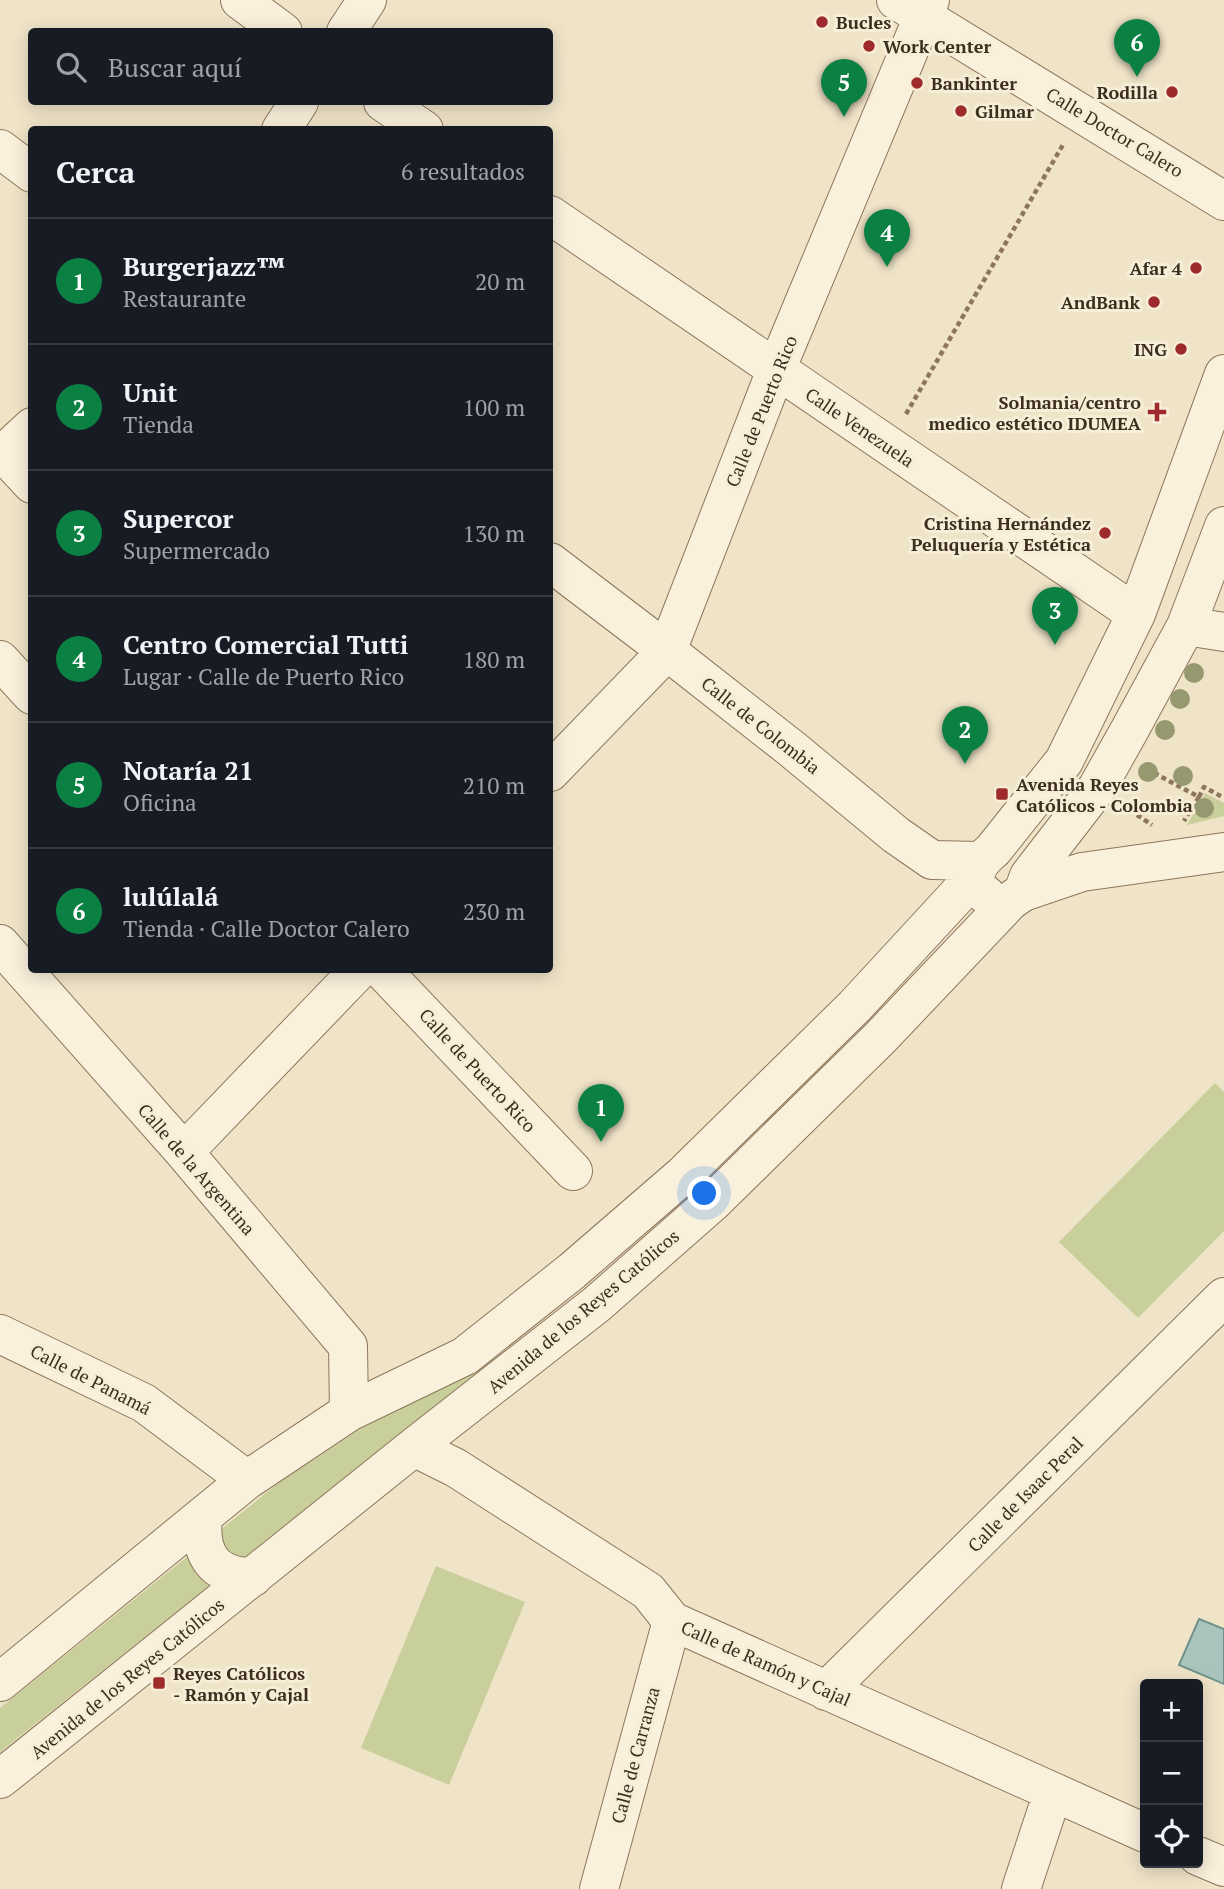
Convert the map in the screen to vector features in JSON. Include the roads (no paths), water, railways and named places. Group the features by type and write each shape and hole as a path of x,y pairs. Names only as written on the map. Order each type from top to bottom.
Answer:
{"street":[{"path":"240,0 278,28"},
{"path":"349,28 367,0"},
{"name":"Calle Doctor Calero","path":"917,5 1224,201"},
{"name":"Calle de Puerto Rico","path":"553,769 667,651 917,5"},
{"path":"284,126 297,105"},
{"path":"387,105 418,126"},
{"path":"0,149 28,170"},
{"name":"Calle Venezuela","path":"553,217 1136,614"},
{"path":"1064,761 1136,614 1224,374"},
{"path":"28,431 2,455 28,480"},
{"path":"0,1682 247,1480 349,1412 465,1356 590,1256 702,1156 855,1006 983,862 1064,761 1157,617 1224,440"},
{"name":"Avenida de los Reyes Católicos","path":"0,1779 597,1304 713,1202 881,1037 1021,890 1097,788 1186,626 1224,526"},
{"name":"Calle de Colombia","path":"553,564 792,749 896,835 932,860 983,862"},
{"path":"1186,626 1224,632"},
{"path":"0,660 28,691"},
{"path":"983,862 981,892 993,901 1082,872 1224,852"},
{"name":"Calle de la Argentina","path":"0,944 184,1152 348,1346 349,1412"},
{"path":"184,1152 356,973"},
{"name":"Calle de Puerto Rico","path":"385,973 573,1171"},
{"name":"Calle de Isaac Peral","path":"826,1691 1224,1297"},
{"name":"Calle de Panamá","path":"0,1334 144,1403 247,1480"},
{"name":"Calle de Ramón y Cajal","path":"414,1447 456,1468 648,1591 672,1621 1140,1831"},
{"name":"Avenida de los Reyes Católicos","path":"203,1517 201,1536 205,1550 215,1566 229,1574 253,1577"},
{"name":"Calle de Carranza","path":"599,1889 672,1621"},
{"path":"1021,1889 1053,1792"},
{"path":"1203,1858 1224,1867"}],"water":[{"path":"1199,1619 1224,1629 1224,1684 1179,1665"}],"place":[{"name":"Bucles","path":"822,22"},
{"name":"Work Center","path":"869,46"},
{"name":"lulúlalá","path":"1137,77"},
{"name":"Bankinter","path":"917,83"},
{"name":"Rodilla","path":"1172,92"},
{"name":"Gilmar","path":"961,111"},
{"name":"Notaría 21","path":"844,117"},
{"name":"Centro Comercial Tutti","path":"887,267"},
{"name":"Afar 4","path":"1196,268"},
{"name":"AndBank","path":"1154,302"},
{"name":"ING","path":"1181,349"},
{"name":"Solmania/centro medico estético IDUMEA","path":"1157,412"},
{"name":"Cristina Hernández Peluquería y Estética","path":"1105,533"},
{"name":"Supercor","path":"1055,645"},
{"name":"Unit","path":"965,764"},
{"name":"Avenida Reyes Católicos - Colombia","path":"1002,794"},
{"name":"Burgerjazz™","path":"601,1142"},
{"name":"Reyes Católicos - Ramón y Cajal","path":"159,1683"}]}
